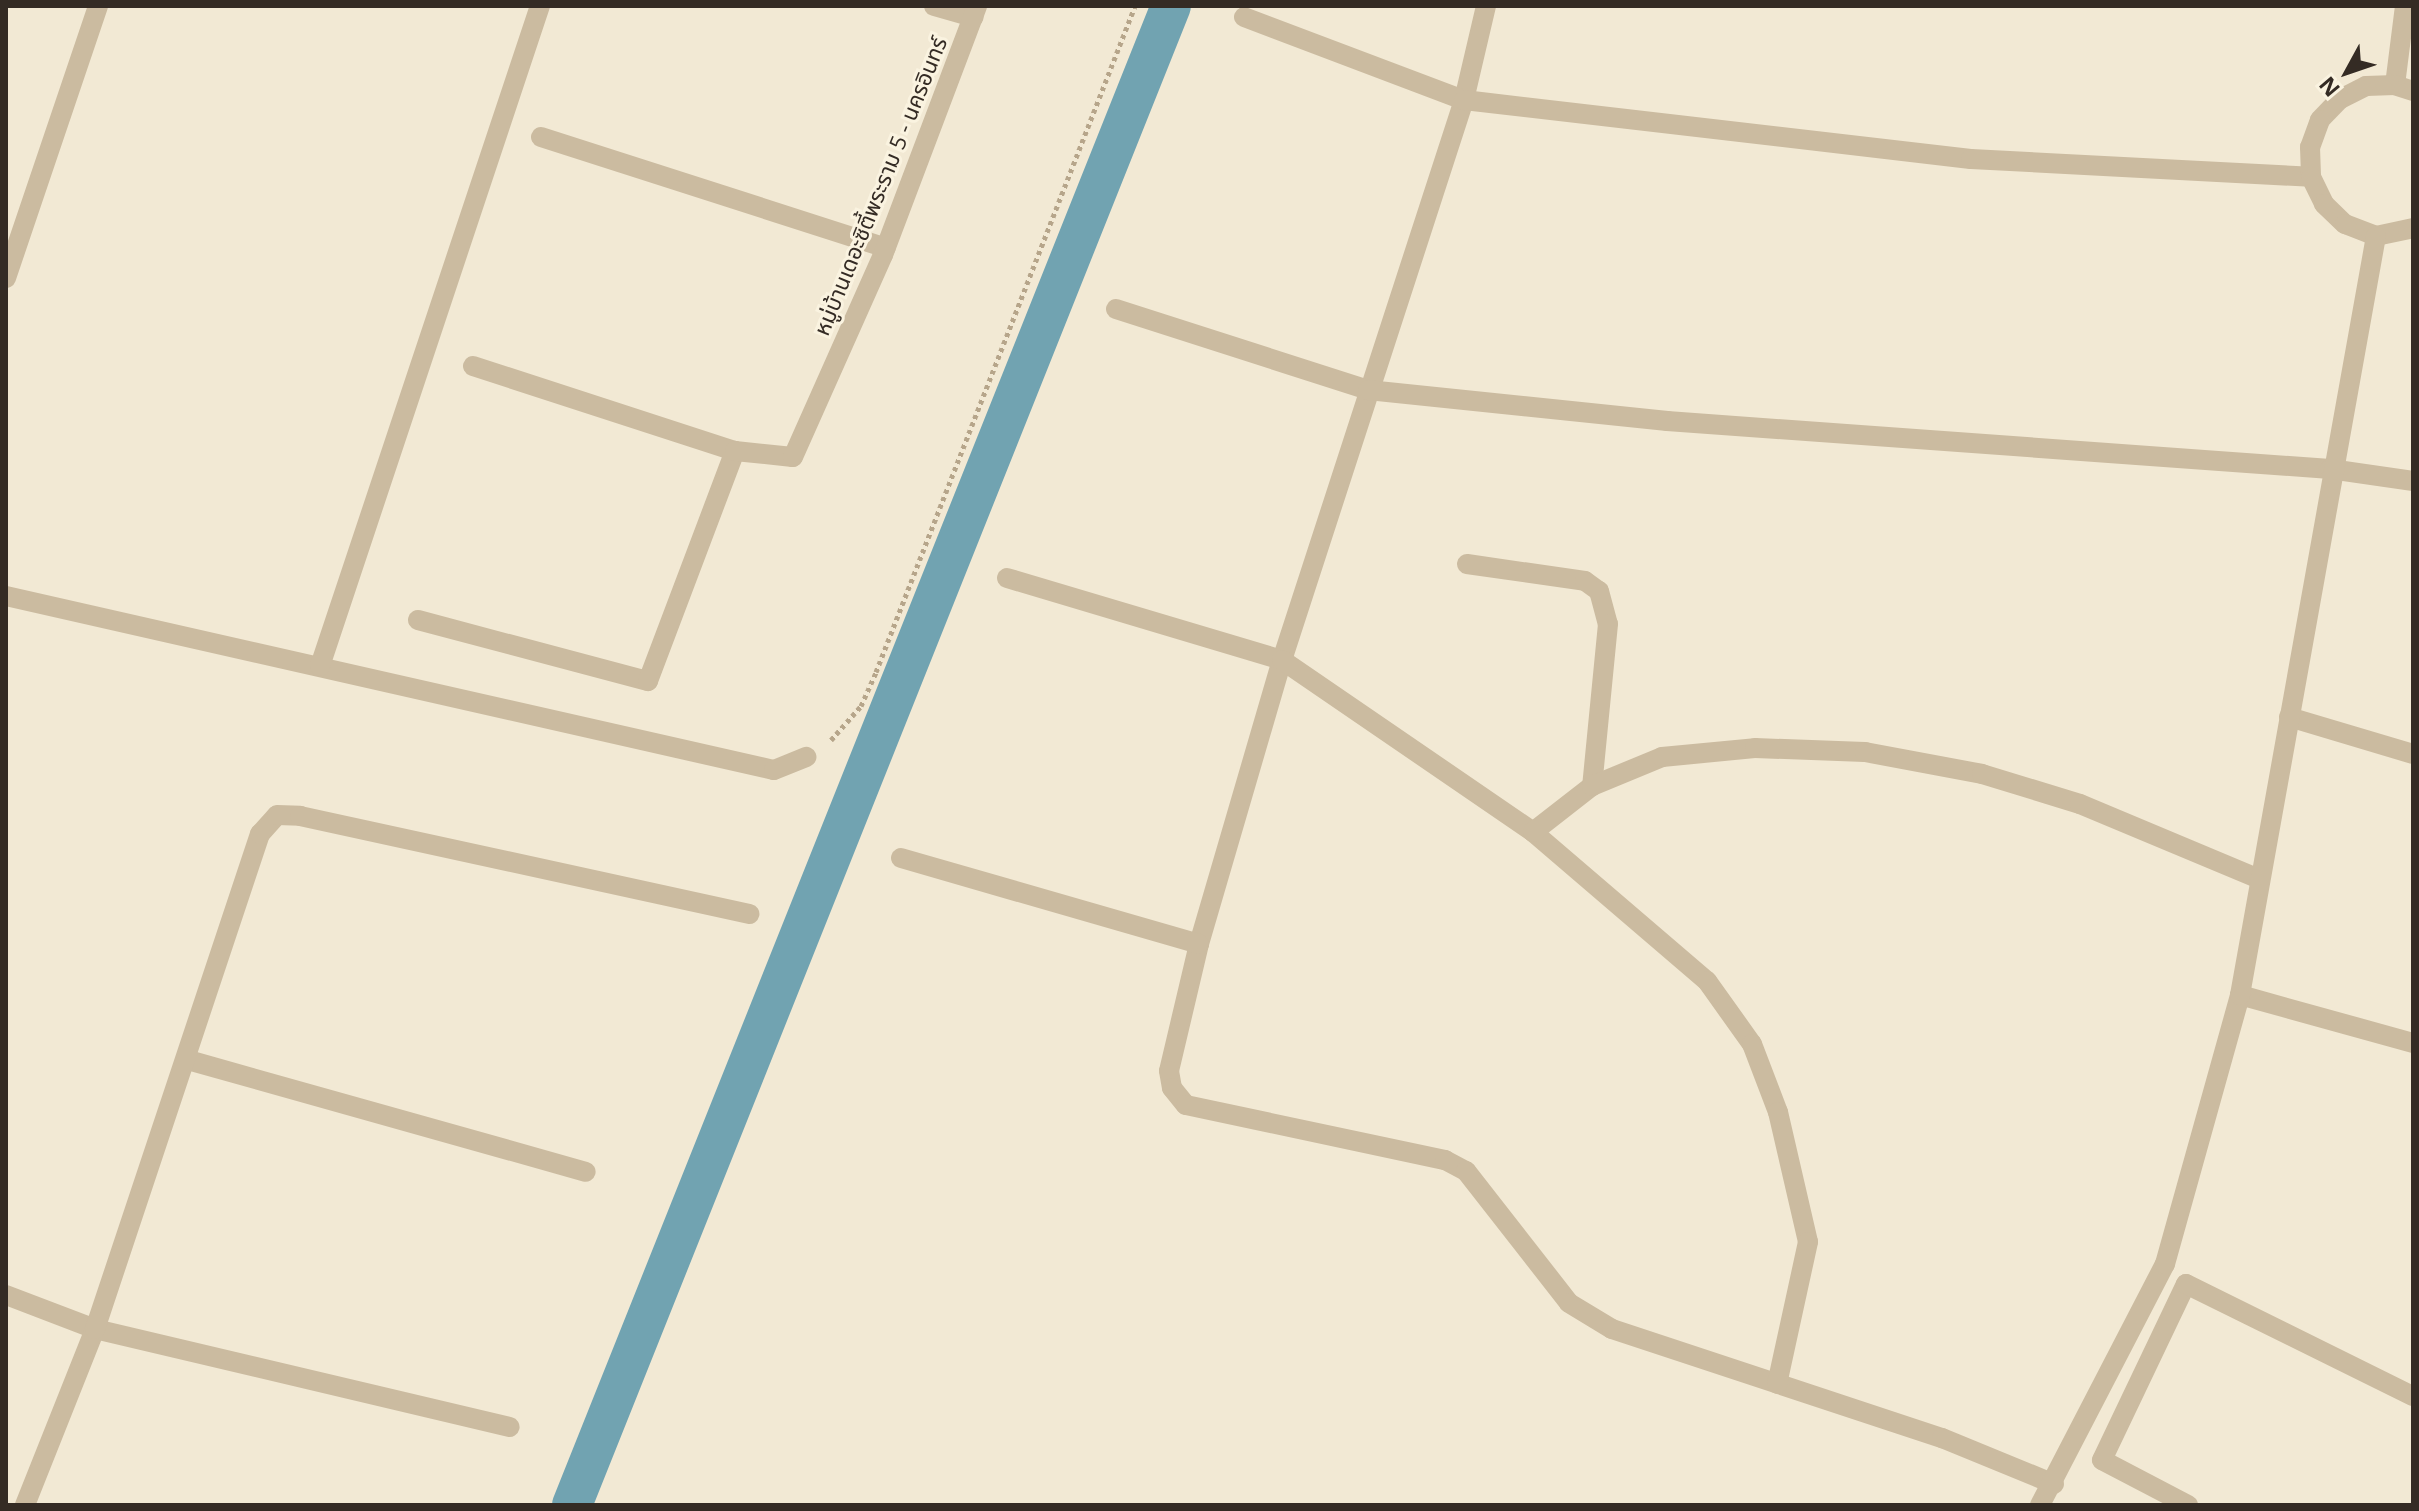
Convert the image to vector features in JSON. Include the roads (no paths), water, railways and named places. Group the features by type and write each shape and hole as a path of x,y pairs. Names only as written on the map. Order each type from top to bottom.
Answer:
{"street":[{"path":"6,278 98,6"},
{"path":"320,666 540,6"},
{"path":"934,6 975,12"},
{"path":"1486,6 1464,100 1282,660 1199,944 1169,1071 1172,1088 1186,1105 1445,1160 1466,1171 1569,1303 1612,1329 1942,1438 2054,1484"},
{"path":"2405,6 2404,88 2366,86 2330,109 2310,147 2311,177 2324,204 2345,224 2376,236 2413,228"},
{"name":"หมู่บ้านเดอะซิตี้พระราม 5 - นครอินทร์","path":"735,451 793,457 886,248 975,12"},
{"path":"1244,17 1464,100 1971,159 2311,177"},
{"path":"541,137 886,248"},
{"path":"2040,1505 2054,1484 2165,1264 2240,995 2330,469 2376,236"},
{"path":"1116,309 1368,390 1667,421 2330,469 2413,481"},
{"path":"418,620 648,681 735,451 473,366"},
{"path":"1467,564 1585,581 1599,591 1608,624 1592,786"},
{"path":"1007,578 1282,660 1533,832 1707,981 1752,1044 1778,1112 1808,1242 1777,1384"},
{"path":"6,596 774,770 807,757"},
{"path":"2289,717 2413,754"},
{"path":"1533,832 1592,786 1662,757 1755,748 1865,752 1982,774 2080,804 2259,879"},
{"path":"25,1505 95,1329 188,1060 260,834 277,815 300,816 749,914"},
{"path":"901,858 1199,944"},
{"path":"2240,995 2413,1043"},
{"path":"188,1060 586,1172"},
{"path":"2165,1264 2413,1382"},
{"path":"2188,1505 2102,1460 2186,1284 2413,1396"},
{"path":"6,1295 95,1329 510,1427"}],"waterway":[{"path":"572,1505 1171,6"}]}
